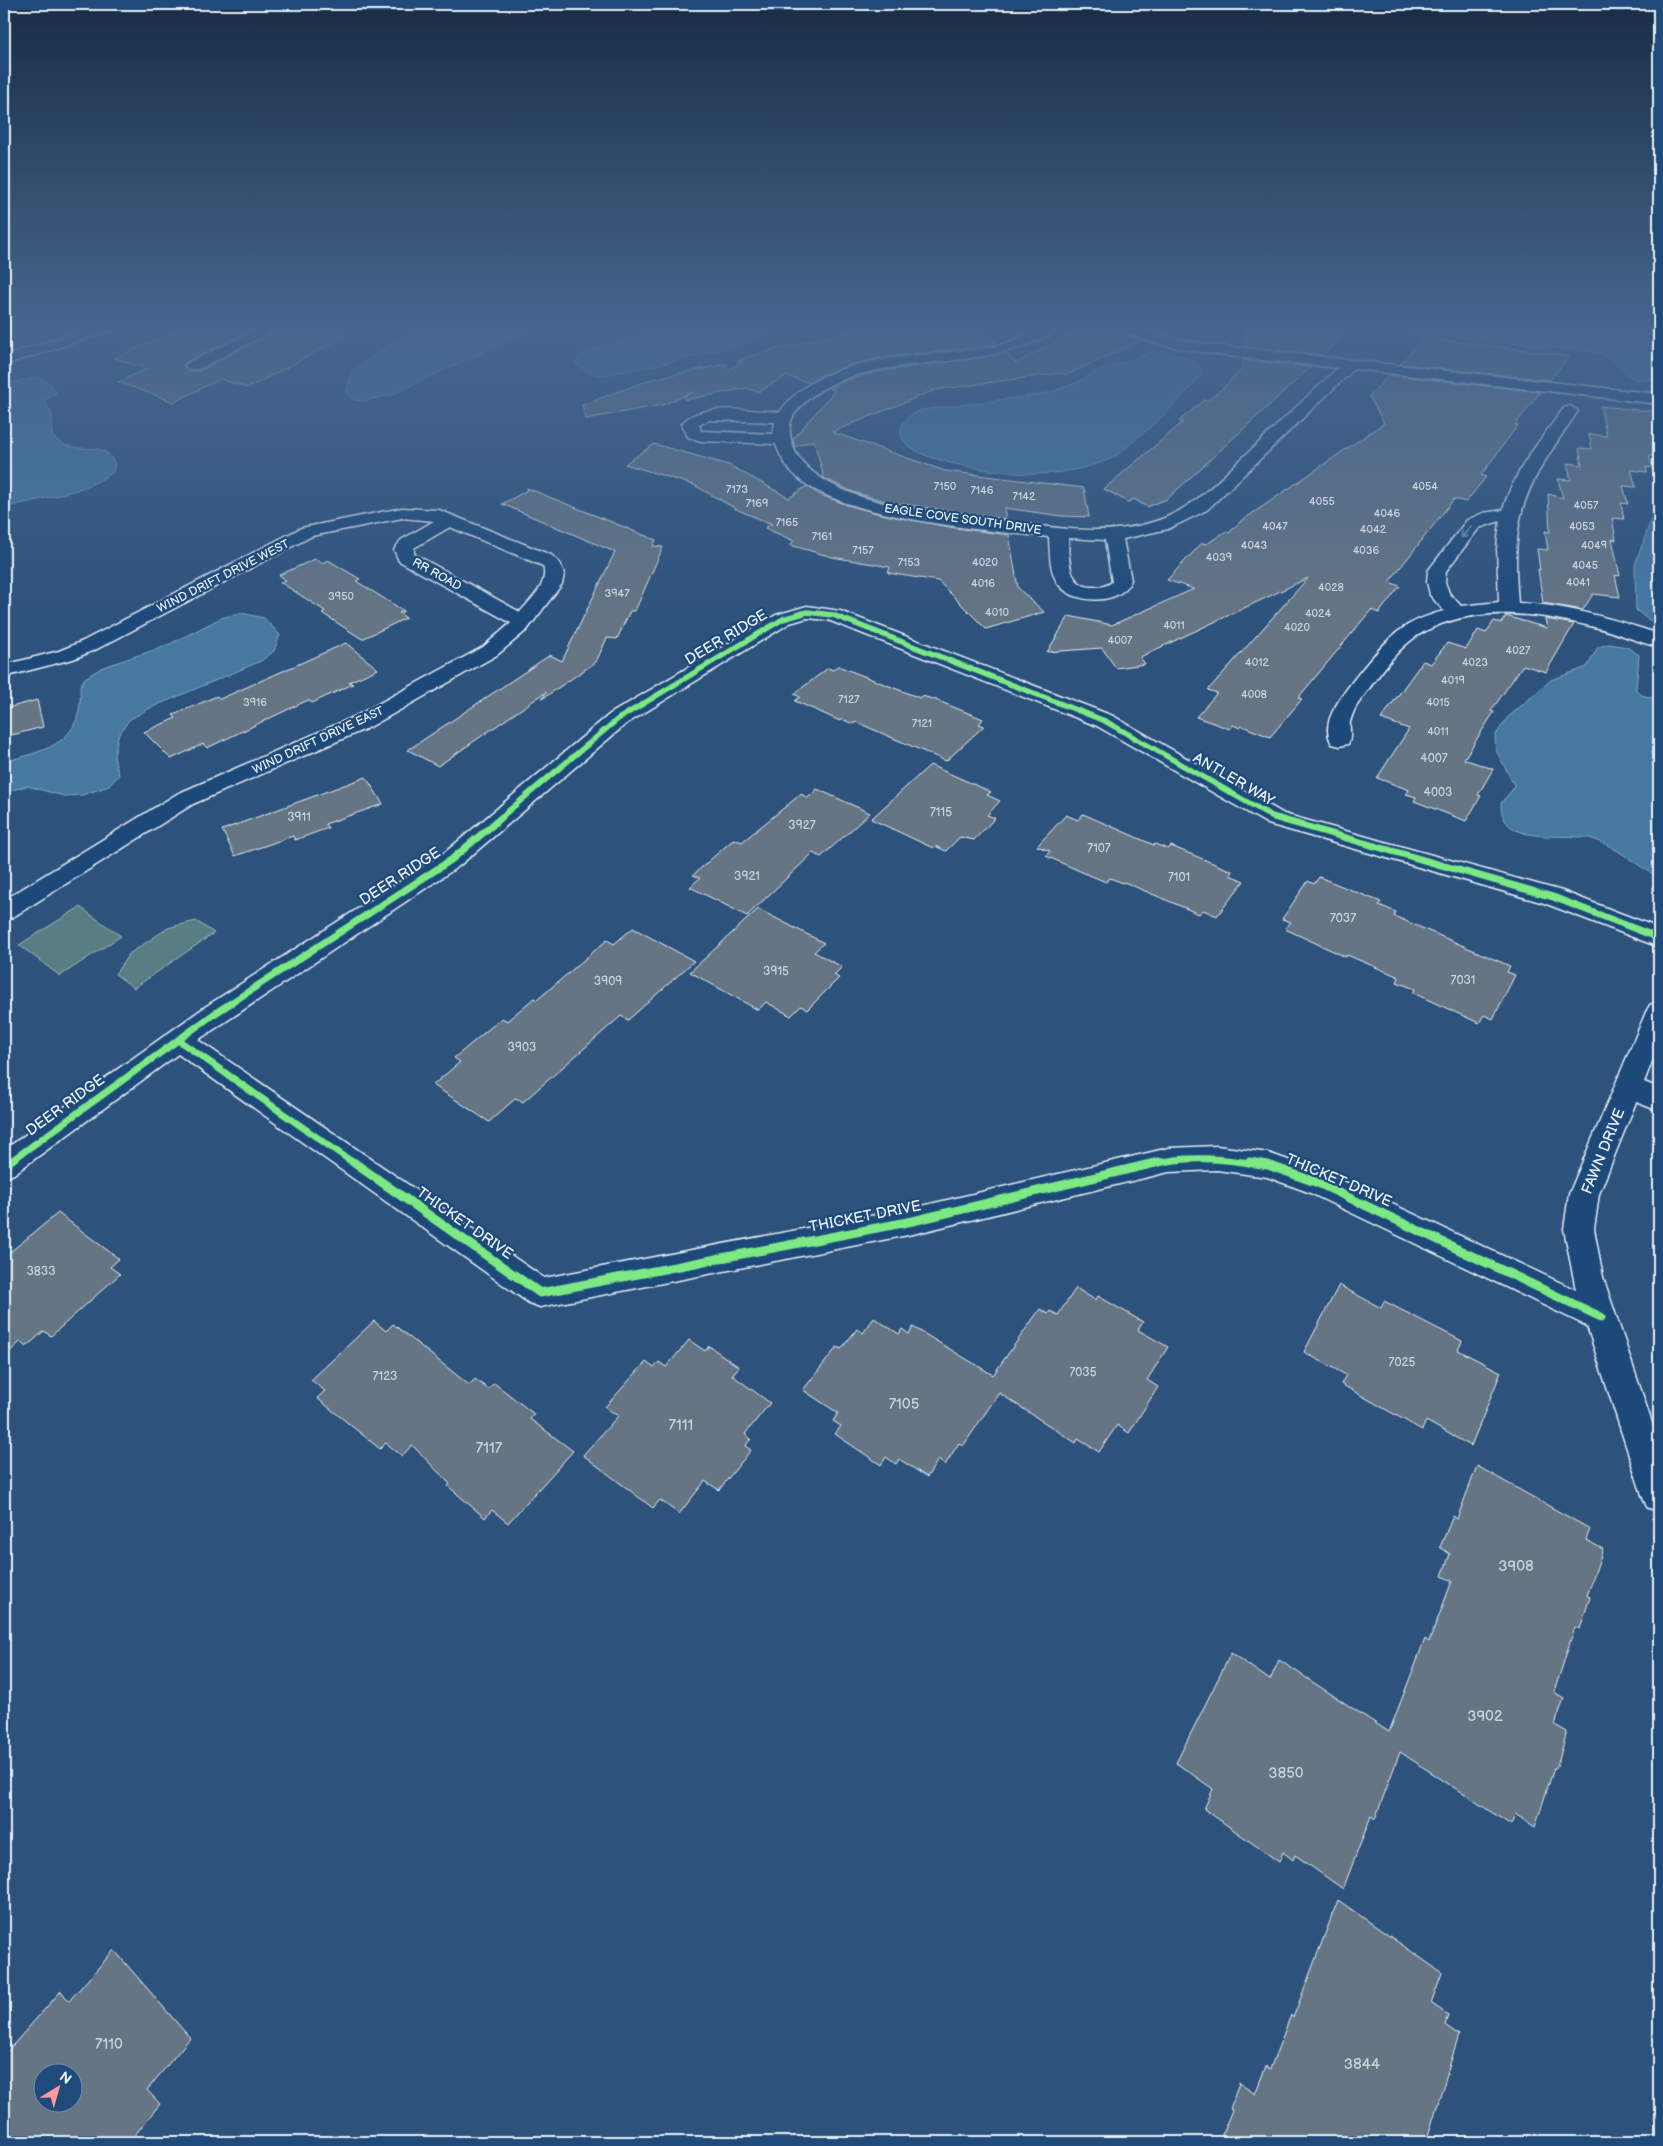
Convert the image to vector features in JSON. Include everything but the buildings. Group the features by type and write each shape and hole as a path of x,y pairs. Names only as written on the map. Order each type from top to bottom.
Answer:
{"street":[{"path":"691,426 694,434 701,436 782,439 783,426"},
{"name":"EAGLE COVE SOUTH DRIVE","path":"782,439 786,452 798,469 814,481 852,500 910,513 1058,533 1113,534 1157,527 1195,511 1285,426"},
{"path":"1509,609 1505,551 1509,515 1528,469 1559,426"},
{"name":"WIND DRIFT DRIVE WEST","path":"4,671 66,655 83,648 307,532 410,512 433,514 450,520"},
{"path":"1458,614 1440,594 1436,582 1437,571 1473,524 1488,517 1509,515"},
{"name":"RR ROAD","path":"450,520 407,544 403,550 406,557 523,622"},
{"name":"WIND DRIFT DRIVE EAST","path":"4,911 186,799 362,722 479,657 509,637 523,622 554,580 555,574 551,563 450,520"},
{"path":"1058,533 1064,579 1071,588 1089,593 1105,593 1120,585 1122,580 1113,534"},
{"path":"1340,739 1340,721 1345,708 1398,642 1420,627 1458,614 1509,609 1552,611 1586,618 1659,640"},
{"name":"ANTLER WAY","path":"809,612 833,615 1105,721 1276,819 1553,897 1659,938"},
{"name":"DEER RIDGE","path":"4,1166 214,1014 451,860 618,720 786,617 809,612"},
{"name":"FAWN DRIVE","path":"1659,1012 1584,1194 1579,1229 1582,1256 1659,1495"},
{"name":"THICKET DRIVE","path":"178,1040 540,1293 913,1221 1169,1160 1217,1158 1259,1163 1318,1183 1601,1317"},
{"path":"1629,1087 1659,1100"}],"green space":[{"path":"80,907 121,936 60,976 19,945"},
{"path":"196,921 214,933 134,988 115,974 129,954 168,928"}],"water":[{"path":"4,426 52,426 52,436 60,442 77,448 106,452 115,464 113,472 88,486 4,508"},
{"path":"902,426 1151,426 1113,458 1101,463 1072,470 1033,474 979,469 934,459 916,451 904,442"},
{"path":"1659,486 1659,624 1647,619 1636,610 1635,565 1653,514 1653,502"},
{"path":"241,613 264,618 280,635 274,651 261,661 148,709 129,720 118,736 114,757 119,775 109,786 82,795 64,796 27,786 4,792 4,762 36,753 61,740 70,732 80,705 80,686 85,678 103,667 166,646 221,618"},
{"path":"1610,644 1627,647 1639,655 1636,690 1642,695 1659,700 1659,877 1602,842 1581,837 1536,835 1511,827 1504,817 1501,803 1514,785 1496,750 1495,736 1508,717 1551,680 1587,667 1598,647"}],"cycle path":[{"path":"4,1166 214,1014 451,860 618,719 783,619 801,613 814,612 833,615 1105,721 1276,819 1553,897 1659,938"},
{"path":"178,1040 540,1293 913,1221 1169,1160 1217,1158 1268,1165 1318,1183 1601,1317"}]}
